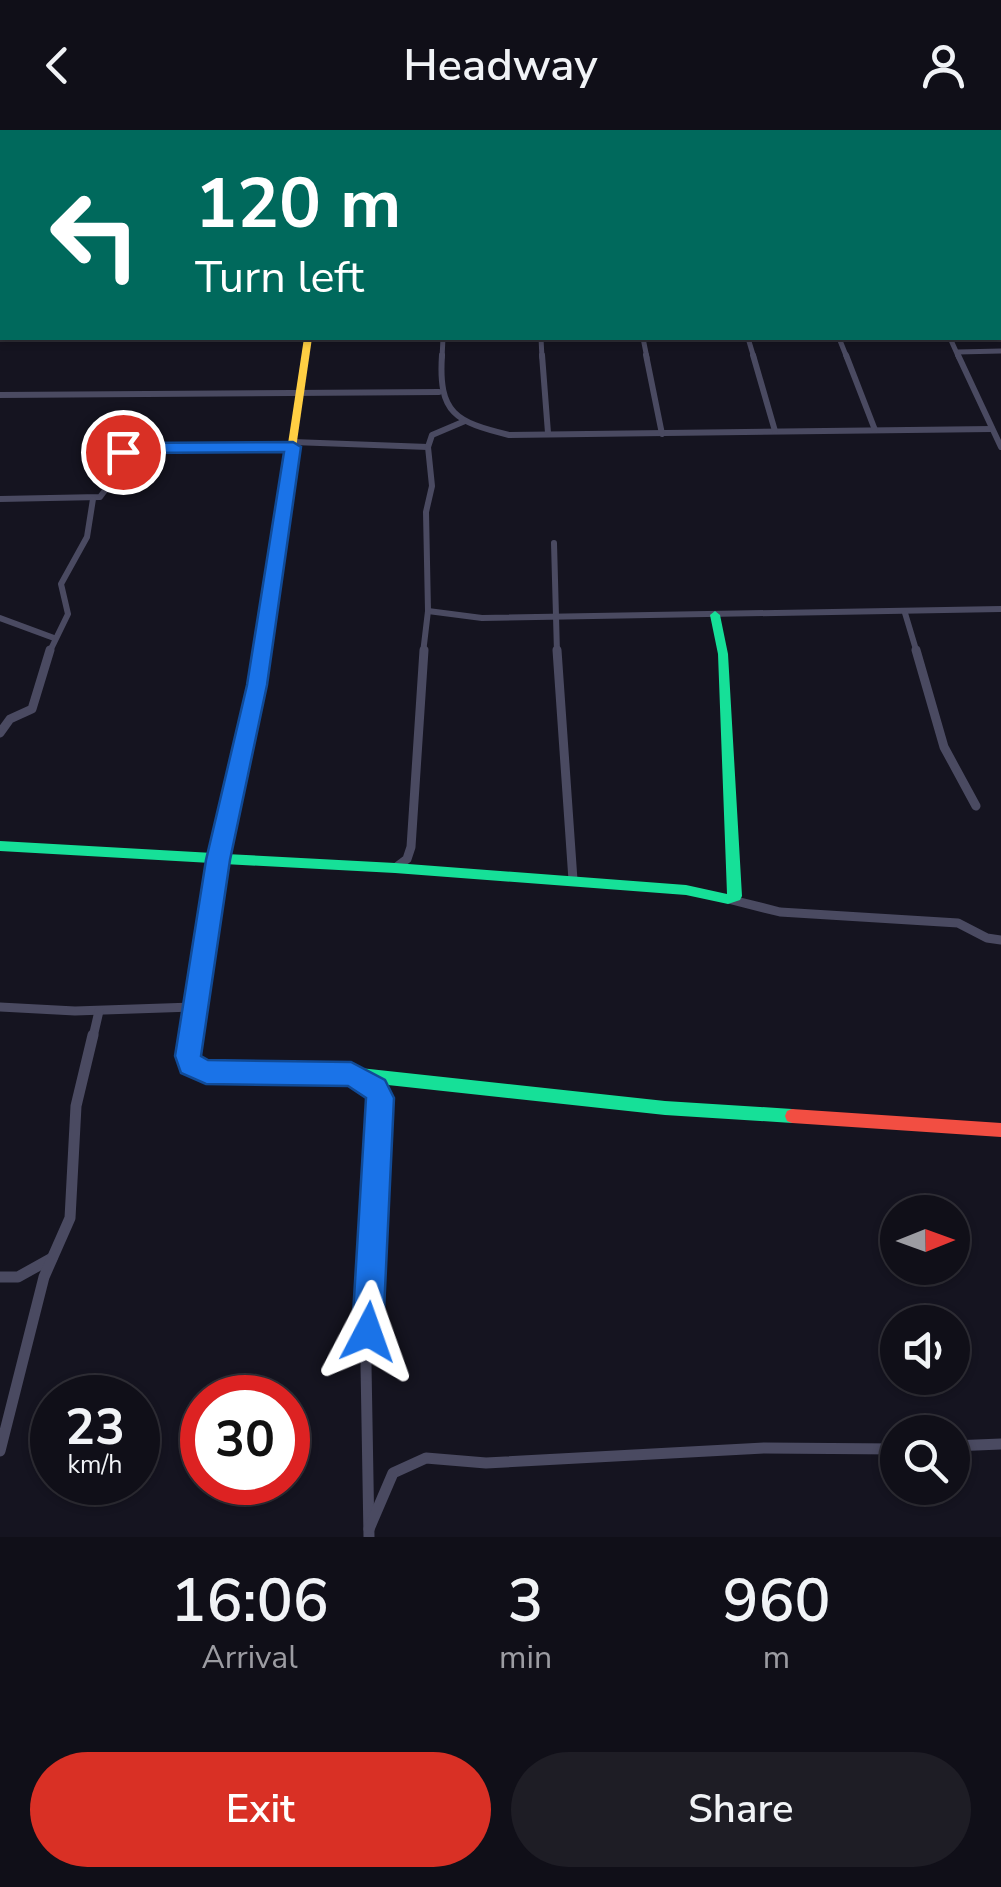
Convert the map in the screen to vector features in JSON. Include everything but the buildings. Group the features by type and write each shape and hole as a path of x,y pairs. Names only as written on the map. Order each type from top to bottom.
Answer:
{"street":[{"path":"308,340 257,685 218,860 210,928 193,1007 188,1056 196,1070 351,1074 665,1108 1001,1130"},
{"path":"443,340 439,392 442,404 464,421 508,435 992,429"},
{"path":"541,340 548,433"},
{"path":"642,340 662,434"},
{"path":"749,340 775,431"},
{"path":"840,340 875,430"},
{"path":"951,340 1001,447"},
{"path":"958,352 1001,351"},
{"path":"0,395 439,392"},
{"path":"396,868 407,859 411,847 418,702 428,611 424,558 426,512 432,486 428,447 432,435 464,421"},
{"path":"0,499 93,498 106,493 121,455 130,448 293,444 428,447"},
{"path":"0,733 10,718 32,709 54,638 68,614 61,584 87,537 93,498"},
{"path":"554,543 554,614 573,880"},
{"path":"428,611 461,618 1001,609"},
{"path":"904,612 944,747 958,764 965,790 976,806"},
{"path":"716,615 724,654 736,848 735,896 728,899"},
{"path":"0,618 54,638"},
{"path":"0,846 396,868 686,890 780,912 958,923 986,938 1001,940"},
{"path":"0,1007 99,1011 193,1007"},
{"path":"0,1451 44,1277 70,1218 76,1106 99,1011"},
{"path":"351,1074 369,1082 380,1098 366,1365 369,1533"},
{"path":"0,1277 18,1277 54,1256"},
{"path":"970,1445 1001,1444"},
{"path":"369,1533 393,1472 426,1458 486,1464 764,1448 880,1449"}],"traffic: fast":[{"path":"0,846 395,868 686,890 728,899 735,896 723,654 715,615"},
{"path":"262,648 218,860 210,928 193,1007 190,1064 206,1072 351,1074 665,1108 792,1116"}],"traffic: slow":[{"path":"262,648 308,340"}],"traffic: jam":[{"path":"792,1116 1001,1130"}],"route":[{"path":"123,452 133,448 293,447 257,685 218,860 188,1056 196,1070 206,1072 351,1074 376,1089 380,1115 368,1332"}]}
